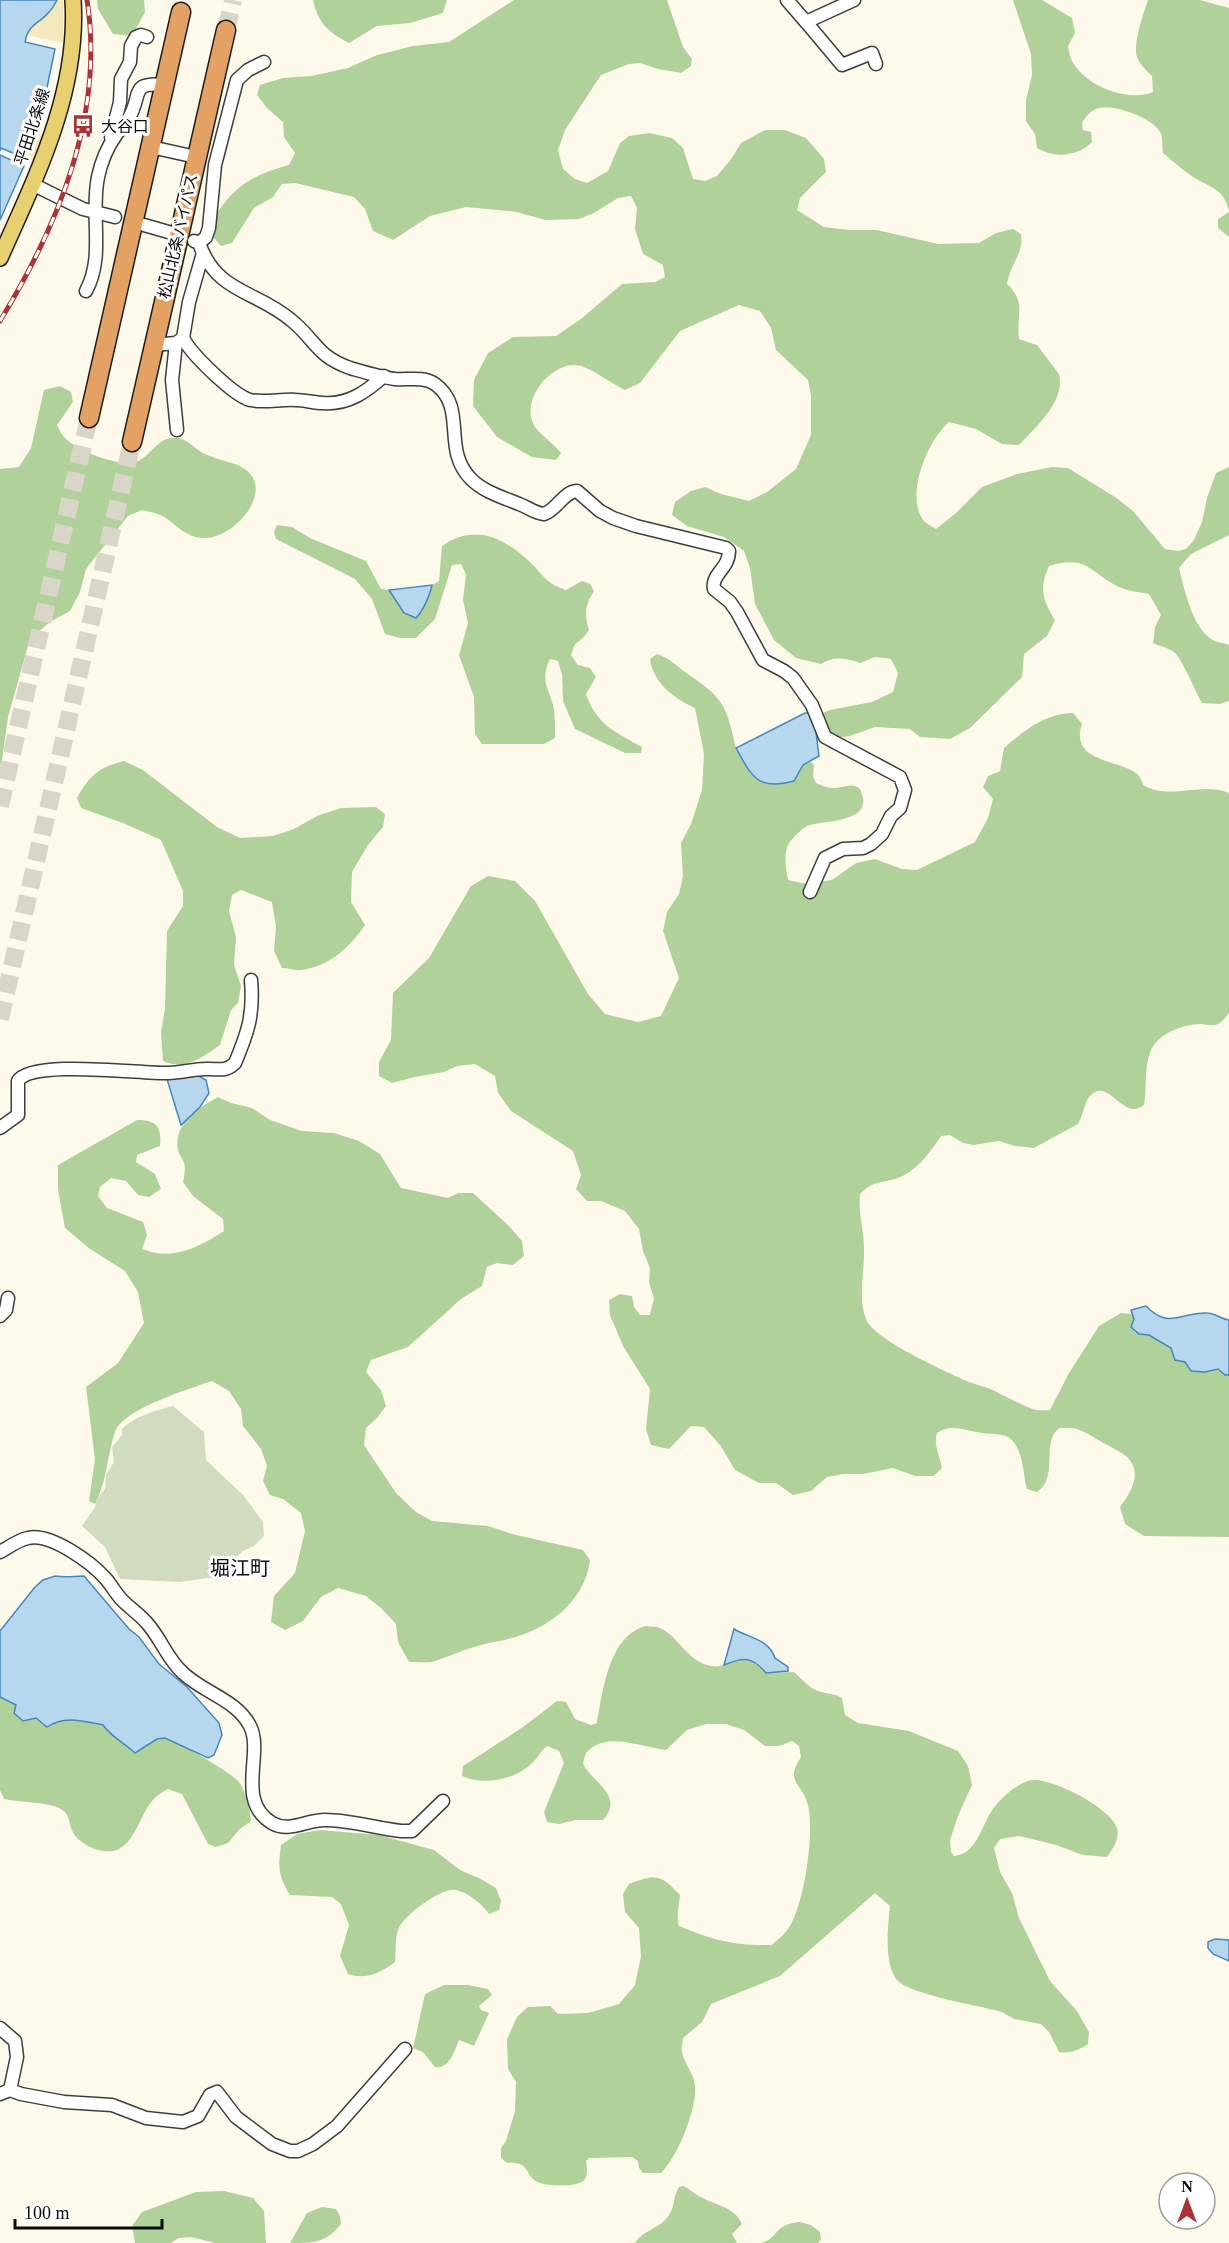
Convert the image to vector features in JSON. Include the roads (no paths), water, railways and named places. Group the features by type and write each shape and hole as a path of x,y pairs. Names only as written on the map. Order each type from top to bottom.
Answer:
{"highway":[{"path":"89,418 181,12"},
{"name":"松山北条バイパス","path":"132,442 226,30"}],"main road":[{"name":"平田北条線","path":"0,258 55,127 69,66 73,0"}],"street":[{"path":"787,0 842,65 872,52 876,64"},
{"path":"806,22 854,0"},
{"path":"86,291 96,266 98,175 109,147 120,102 121,79 130,62 130,45 141,35 147,37"},
{"path":"177,430 172,380 199,246 209,228 214,165 237,80 248,70 264,62"},
{"path":"109,147 129,119 139,88 150,84 164,85"},
{"path":"151,147 196,157"},
{"path":"32,184 73,204 115,217"},
{"path":"144,225 172,233"},
{"path":"199,246 209,265 231,286 290,319 327,358 353,369 384,376 430,381 445,393 452,405 454,438 460,461 470,478 498,498 520,504 538,514 544,514 552,510 568,494 577,491 600,511 613,518 636,526 726,548 729,551 728,561 714,580 714,589 734,607 763,660 793,678 812,705 825,737 900,777 904,784 904,800 900,808 891,816 882,834 863,848 843,849 825,858 810,892"},
{"path":"153,345 179,341"},
{"path":"179,341 202,363 250,400 296,400 336,404 360,396 384,376"},
{"path":"0,1128 18,1116 18,1081 30,1073 56,1070 105,1070 168,1073 207,1068 225,1071 235,1063 250,1022 251,980"},
{"path":"0,1316 6,1310 8,1298"},
{"path":"0,1552 20,1541 36,1537 46,1539 78,1555 105,1578 123,1601 146,1622 183,1673 245,1717 254,1738 252,1792 261,1815 271,1823 282,1827 292,1827 327,1820 401,1832 412,1831 443,1801"},
{"path":"0,2028 15,2041 17,2049 16,2066 5,2092 64,2102 112,2105 146,2118 183,2122 198,2116 214,2091 219,2094 236,2117 272,2144 290,2151 298,2151 313,2144 337,2126 405,2049"}],"water":[{"path":"0,0 57,0 50,11 31,28 26,36 25,42 55,49 44,102 35,124 13,153 1,148 0,151"},
{"path":"0,155 24,166 0,220"},
{"path":"432,585 426,603 416,618 404,613 389,590"},
{"path":"805,713 811,713 814,717 819,756 803,765 794,781 782,784 764,783 752,774 736,748"},
{"path":"195,1074 206,1080 209,1093 200,1107 181,1125 167,1079"},
{"path":"1146,1306 1162,1317 1175,1318 1207,1313 1229,1320 1229,1375 1225,1375 1218,1369 1205,1372 1191,1371 1185,1362 1175,1360 1171,1348 1149,1335 1139,1334 1131,1327 1134,1319 1131,1310"},
{"path":"55,1576 84,1576 129,1629 139,1637 159,1664 187,1687 219,1723 222,1735 214,1755 208,1758 165,1738 157,1739 135,1753 103,1725 67,1720 47,1727 36,1718 23,1721 14,1713 16,1705 0,1697 0,1631 35,1587 43,1580"},
{"path":"734,1629 763,1643 775,1658 788,1667 788,1671 766,1673 756,1663 747,1660 737,1660 724,1665"},
{"path":"1215,1939 1229,1940 1229,1961 1213,1954 1208,1948 1208,1942"}],"tunnel":[{"path":"226,30 233,0"},
{"path":"0,806 89,418"},
{"path":"0,1019 132,442"}],"railway":[{"path":"0,321 41,247 72,168 83,127 89,85 91,43 87,0"}],"place":[{"name":"大谷口","path":"83,126"}],"district":[{"name":"堀江町","path":"240,1568"}]}
